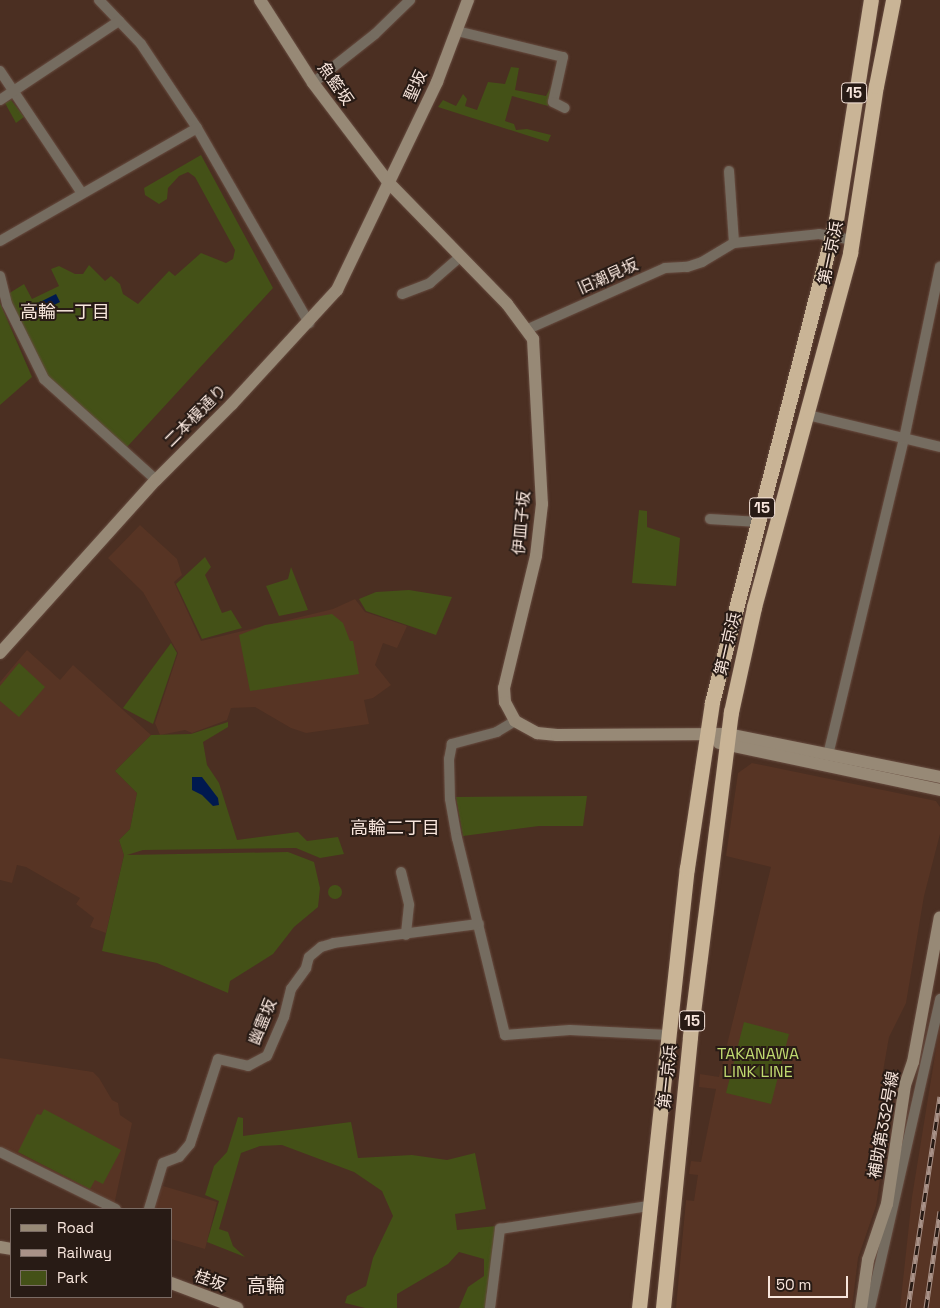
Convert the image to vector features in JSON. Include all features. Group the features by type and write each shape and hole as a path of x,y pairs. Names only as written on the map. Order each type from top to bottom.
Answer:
{"highway":[{"name":"第一京浜","path":"639,1308 648,1206 686,868 706,735 712,702 832,235 870,0"},
{"name":"第一京浜","path":"663,1308 690,1036 726,740 754,607 808,415 853,240 876,86 893,0"},
{"path":"841,187 845,200 852,200 857,198 862,185"},
{"path":"819,282 833,277 842,287"}],"street":[{"path":"99,0 141,44 197,128 309,323"},
{"name":"魚籃坂","path":"260,0 313,83 388,184"},
{"path":"313,83 375,34 410,0"},
{"name":"聖坂","path":"388,184 437,82 468,0"},
{"path":"0,100 119,21"},
{"path":"456,31 563,57 553,102 565,108"},
{"path":"0,70 81,192"},
{"path":"0,241 81,192 197,128"},
{"path":"729,170 734,243 805,234 832,235 853,240"},
{"name":"伊皿子坂","path":"388,184 459,258 507,304 528,329 536,350 542,504 536,556 504,688 505,702 515,721"},
{"name":"二本榎通り","path":"0,652 156,480 309,323 337,290 388,184"},
{"name":"旧潮見坂","path":"528,329 665,268 687,268 702,262 734,243"},
{"path":"402,294 430,283 459,258"},
{"path":"726,740 828,754 904,439 940,267"},
{"path":"0,276 7,304 44,379 156,480"},
{"path":"808,415 940,447"},
{"path":"710,519 758,522"},
{"path":"668,1035 570,1030 505,1035 450,799 452,744 497,732 515,721 537,733 557,735 678,732 706,735 940,790"},
{"path":"726,740 940,779"},
{"path":"401,872 409,905 406,935"},
{"name":"補助第332号線","path":"861,1308 868,1260 887,1204 905,1085 913,1062 940,917"},
{"name":"幽霊坂","path":"149,1208 163,1163 179,1157 190,1144 218,1059 248,1066 267,1056 284,1017 291,989 306,968 309,957 321,947 334,943 478,924"},
{"path":"870,1308 940,998"},
{"path":"0,1152 114,1208"},
{"path":"490,1308 500,1229 648,1206"},
{"name":"桂坂","path":"172,1284 237,1308"}],"shaded area":[{"path":"140,525 177,559 182,575 174,582 201,641 333,609 355,599 365,612 407,626 397,648 383,643 375,665 391,685 373,698 364,700 369,724 306,733 291,728 255,707 231,708 227,720 192,733 185,730 160,735 155,723 178,653 143,592 108,558"},
{"path":"27,650 60,680 73,665 151,735 115,771 137,793 130,829 119,840 124,855 106,933 90,927 94,918 76,904 80,898 26,867 17,865 12,883 0,880 0,682"},
{"path":"752,763 936,801 940,807 940,834 924,896 906,1003 889,1037 882,1077 887,1088 893,1091 876,1206 858,1258 852,1308 676,1308 686,1200 694,1201 698,1175 689,1174 691,1161 701,1162 716,1089 699,1087 700,1074 719,1077 771,867 726,856 738,773"},
{"path":"940,1024 940,1308 900,1308 912,1197"},
{"path":"0,1058 93,1072 99,1078 112,1100 118,1103 120,1115 132,1123 114,1205 0,1148"},
{"path":"163,1186 217,1202 205,1249 172,1239 172,1208 153,1208"}],"green space":[{"path":"511,67 519,68 515,90 546,96 552,85 548,106 512,96 505,121 514,124 516,130 527,129 551,135 548,142 438,107 443,100 456,106 463,94 467,99 465,106 477,110 488,82 505,84"},
{"path":"11,100 24,117 16,123 5,103"},
{"path":"201,155 273,288 127,447 46,378 8,294 24,284 32,299 59,286 51,269 59,266 75,274 83,274 89,265 105,281 111,276 120,284 123,294 138,304 169,271 175,276 201,253 226,263 233,259 235,250 195,177 188,172 179,176 168,188 167,199 159,204 145,195 144,188"},
{"path":"0,303 32,377 0,405"},
{"path":"639,510 647,511 647,527 680,538 676,586 632,583"},
{"path":"205,557 211,567 205,575 222,613 231,610 242,628 202,639 176,584"},
{"path":"291,567 308,610 279,616 266,586 288,579"},
{"path":"409,590 452,597 436,635 366,611 359,599 376,592"},
{"path":"332,614 343,623 350,641 353,641 359,674 250,691 239,635 265,625"},
{"path":"171,643 177,653 153,724 123,708"},
{"path":"19,663 45,687 19,717 0,701 0,686"},
{"path":"228,722 228,727 203,742 207,765 219,783 237,840 298,832 307,841 338,837 344,854 320,858 296,848 143,850 127,855 288,852 314,862 320,888 318,907 294,927 273,954 230,981 228,993 157,963 102,951 124,855 119,840 130,829 137,793 115,771 151,735 191,734"},
{"path":"587,796 583,826 539,826 463,836 456,797"},
{"path":"332,885 338,885 342,892 338,899 332,899 328,895 328,889"},
{"name":"TAKANAWA LINK LINE","path":"744,1022 789,1034 771,1104 726,1093"},
{"path":"44,1109 121,1150 103,1184 95,1180 90,1189 18,1152 37,1114 41,1115"},
{"path":"238,1117 243,1118 243,1136 351,1122 358,1158 412,1155 447,1160 475,1153 486,1209 455,1214 457,1230 496,1226 486,1308 459,1308 468,1287 484,1276 484,1259 459,1252 448,1264 397,1294 397,1308 365,1308 345,1303 347,1296 366,1286 373,1258 393,1216 382,1191 354,1172 282,1145 260,1146 241,1153 219,1229 228,1232 233,1246 245,1257 207,1242 219,1201 205,1195 214,1166 227,1152"}],"water":[{"path":"56,294 60,302 24,320 20,312"},
{"path":"192,777 202,777 218,798 219,805 213,806 202,795 192,790"}],"railway":[{"path":"908,1308 940,1096"},
{"path":"926,1308 940,1211"}],"district":[{"name":"高輪一丁目","path":"65,312"},
{"name":"高輪二丁目","path":"395,828"},
{"name":"高輪","path":"266,1286"}]}
